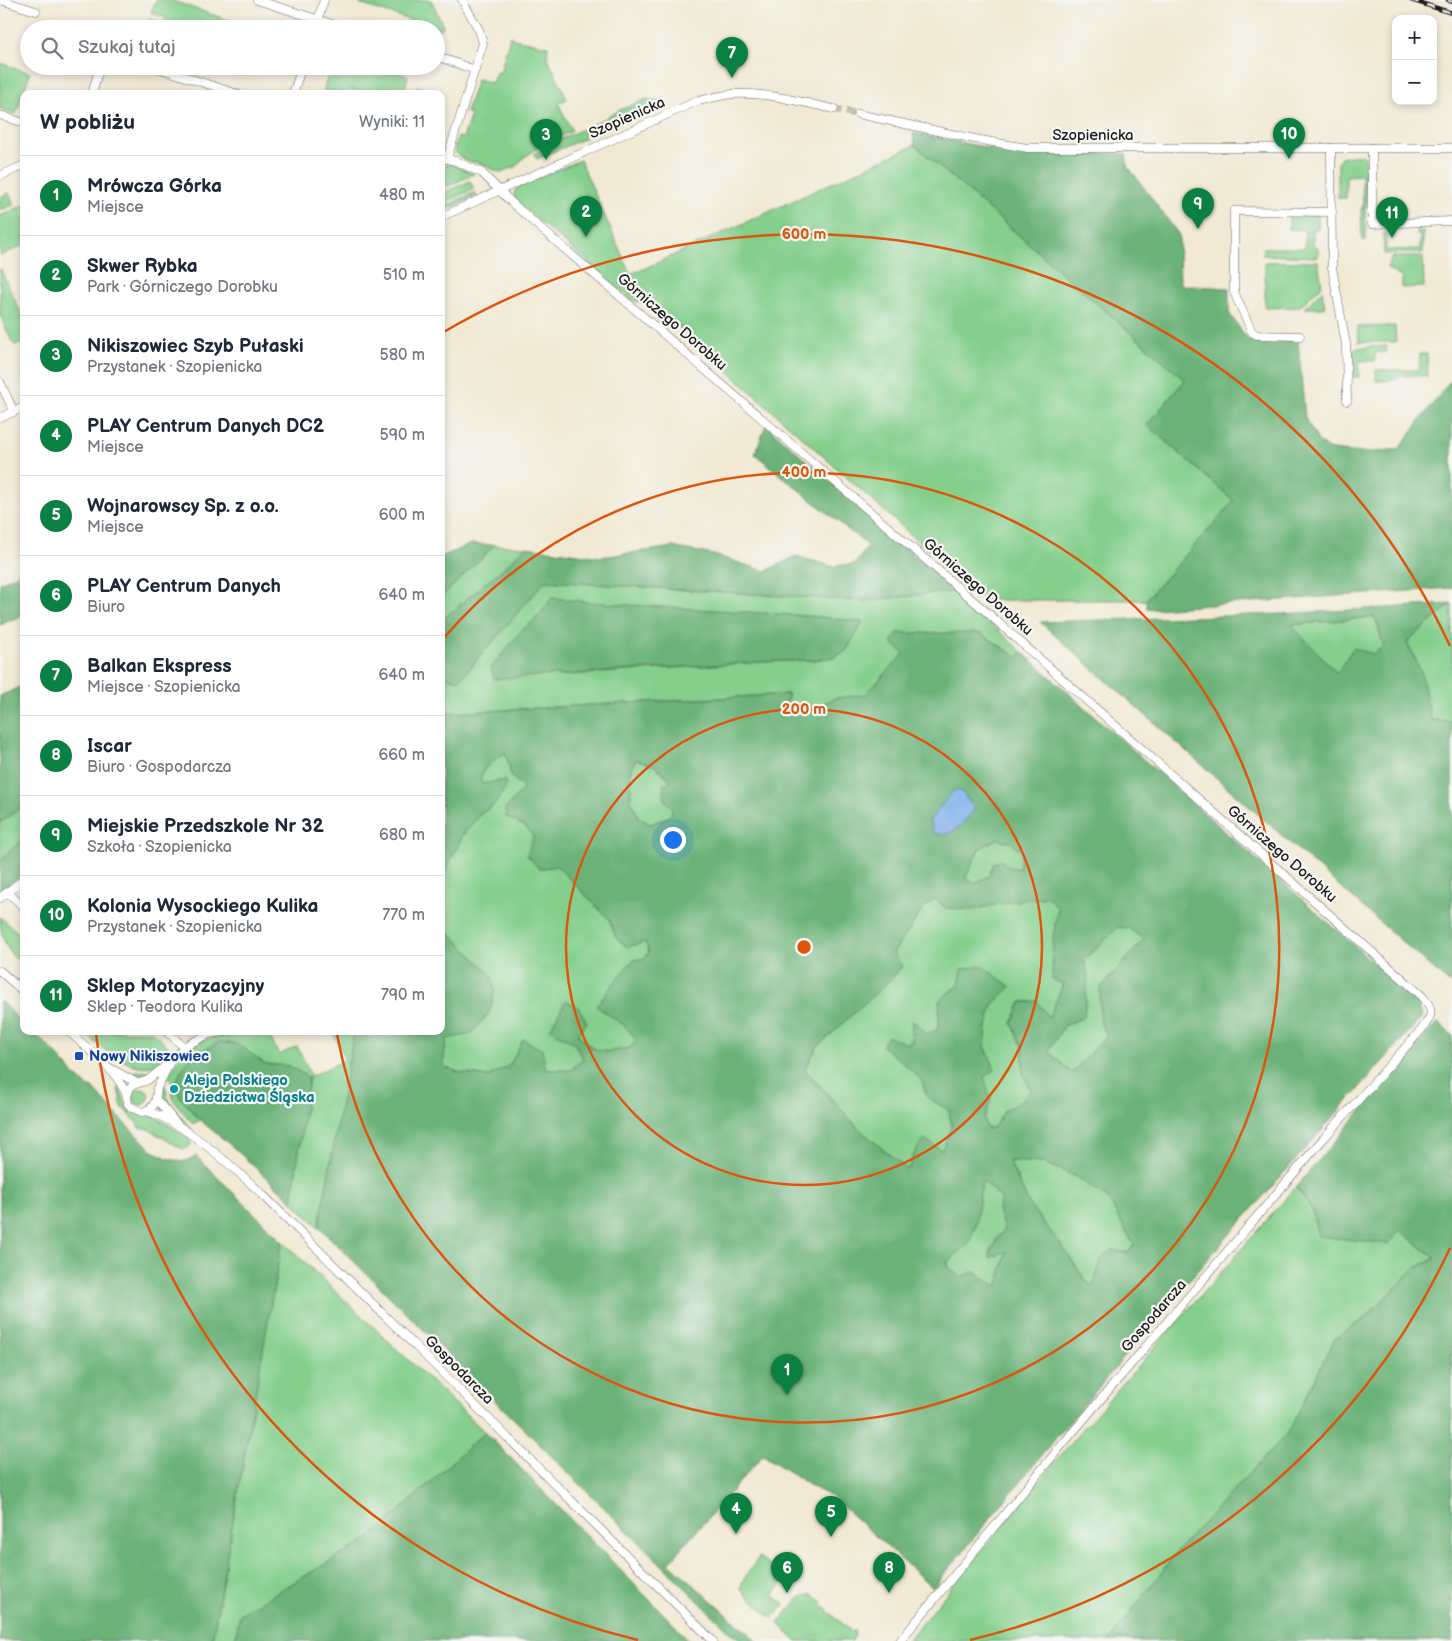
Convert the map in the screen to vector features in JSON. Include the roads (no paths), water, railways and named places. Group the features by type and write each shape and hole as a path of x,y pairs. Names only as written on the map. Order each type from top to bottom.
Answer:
{"street":[{"path":"0,0 36,11"},
{"path":"257,0 318,20 324,0"},
{"path":"445,155 483,43 482,35 462,0"},
{"path":"445,59 475,70"},
{"path":"93,90 97,75"},
{"path":"180,75 226,90"},
{"path":"295,90 299,75"},
{"name":"Szopienicka","path":"445,215 695,102 732,94 765,96 834,109"},
{"name":"Szopienicka","path":"858,114 982,141 1027,148 1452,148"},
{"path":"0,115 20,122"},
{"path":"1331,148 1332,267 1346,344 1348,401"},
{"path":"1372,148 1372,224 1452,221"},
{"name":"Górniczego Dorobku","path":"445,158 456,161 482,173 538,226 984,609 1422,996 1429,1004 1432,1012"},
{"path":"0,176 20,167"},
{"path":"1300,336 1257,335 1252,332 1234,292 1234,211 1332,212"},
{"path":"0,382 14,412"},
{"path":"0,418 20,409"},
{"path":"0,898 20,882"},
{"path":"7,892 20,903"},
{"path":"0,971 20,988"},
{"name":"Gospodarcza","path":"900,1641 1061,1446 1324,1138 1422,1029 1432,1012"},
{"path":"72,1035 107,1066 122,1086 127,1096 128,1104 138,1111 146,1111 153,1106 170,1062"},
{"path":"170,1035 184,1047"},
{"path":"127,1096 130,1088 148,1080 170,1062 184,1047 207,1035"},
{"path":"107,1066 139,1083 152,1087 156,1096"},
{"name":"Gospodarcza","path":"156,1096 179,1126"},
{"name":"Gospodarcza","path":"146,1111 179,1126 261,1193 713,1641"}],"water":[{"path":"956,790 961,791 975,809 962,824 947,834 934,833 929,821 952,792"}],"tunnel":[{"path":"834,109 858,114"}],"railway":[{"path":"1411,0 1452,13"},
{"path":"1448,0 1452,2"}],"place":[{"name":"Balkan Ekspress","path":"732,78"},
{"name":"Kolonia Wysockiego Kulika","path":"1289,159"},
{"name":"Nikiszowiec Szyb Pułaski","path":"546,160"},
{"name":"Miejskie Przedszkole Nr 32","path":"1198,229"},
{"name":"Skwer Rybka","path":"586,237"},
{"name":"Sklep Motoryzacyjny","path":"1392,238"},
{"name":"Nowy Nikiszowiec","path":"79,1056"},
{"name":"Aleja Polskiego Dziedzictwa Śląska","path":"174,1089"},
{"name":"Mrówcza Górka","path":"787,1395"},
{"name":"PLAY Centrum Danych DC2","path":"736,1534"},
{"name":"Wojnarowscy Sp. z o.o.","path":"831,1537"},
{"name":"PLAY Centrum Danych","path":"787,1593"},
{"name":"Iscar","path":"889,1593"}]}
